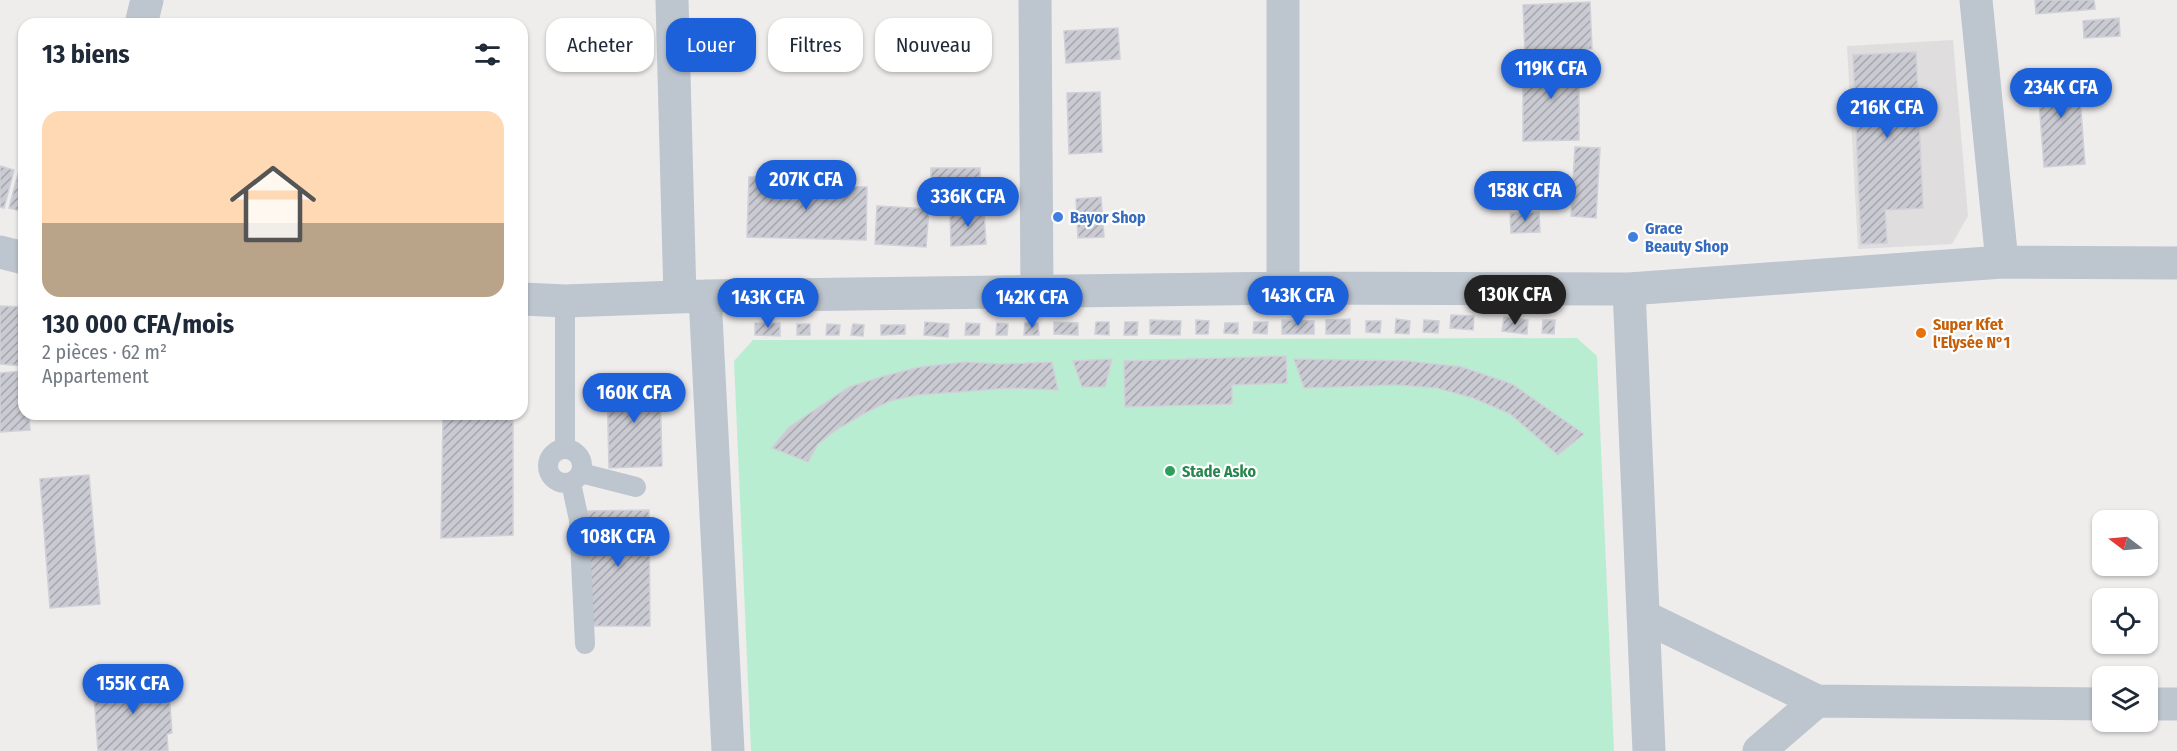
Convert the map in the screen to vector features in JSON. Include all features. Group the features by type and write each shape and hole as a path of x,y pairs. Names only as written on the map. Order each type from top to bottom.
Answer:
{"street":[{"path":"142,18 147,0"},
{"path":"672,0 692,297 728,751"},
{"path":"1035,0 1037,291"},
{"path":"1283,0 1283,288"},
{"path":"1976,0 2002,262"},
{"path":"0,252 18,256"},
{"path":"528,299 565,301 1283,288 1629,289 2002,262 2177,263"},
{"path":"1629,289 1649,751"},
{"path":"1643,616 1817,701 2092,704"},
{"path":"1759,751 1817,701"},
{"path":"2158,704 2177,704"}],"lane":[{"path":"565,301 565,449"},
{"path":"585,644 576,478 582,467 577,454 565,449 553,454 549,459 548,473 564,484 576,478 636,488"}],"shaded area":[{"path":"1953,40 1968,216 1952,244 1858,249 1847,46"}],"green space":[{"name":"Stade Asko","path":"1577,338 1597,356 1614,751 751,751 734,361 753,340"}],"building":[{"path":"2035,0 2094,0 2095,9 2036,14"},
{"path":"1590,2 1592,49 1525,53 1523,5"},
{"path":"2119,18 2120,36 2084,38 2083,21"},
{"path":"1118,28 1120,59 1066,63 1064,31"},
{"path":"1916,52 1923,208 1885,210 1887,243 1861,244 1853,55"},
{"path":"1523,59 1579,59 1579,140 1523,141"},
{"path":"2078,71 2085,164 2044,167 2037,75"},
{"path":"1100,92 1102,152 1069,154 1067,93"},
{"path":"1575,147 1600,148 1596,218 1571,216"},
{"path":"0,166 14,170 4,208 0,207"},
{"path":"931,168 980,168 981,202 931,203"},
{"path":"18,174 18,210 9,208"},
{"path":"749,177 786,177 785,185 867,187 866,240 747,237"},
{"path":"1101,197 1104,237 1078,238 1076,199"},
{"path":"877,206 929,209 926,247 875,244"},
{"path":"984,210 986,244 951,246 950,212"},
{"path":"1539,212 1540,232 1511,233 1510,213"},
{"path":"0,306 18,307 18,366 0,364"},
{"path":"1451,315 1474,316 1473,330 1450,328"},
{"path":"1504,317 1528,320 1527,334 1502,331"},
{"path":"1350,319 1350,334 1326,334 1326,320"},
{"path":"1396,319 1410,321 1409,334 1395,333"},
{"path":"1150,320 1181,321 1180,335 1150,334"},
{"path":"1196,320 1209,321 1208,334 1196,334"},
{"path":"1282,320 1314,321 1314,334 1282,334"},
{"path":"1424,320 1439,321 1438,333 1423,332"},
{"path":"1543,320 1555,320 1554,334 1542,333"},
{"path":"1366,321 1381,321 1380,333 1366,332"},
{"path":"925,322 949,324 948,337 924,335"},
{"path":"1054,322 1078,323 1078,335 1054,334"},
{"path":"1096,322 1109,322 1109,335 1095,334"},
{"path":"1125,322 1138,322 1137,335 1124,335"},
{"path":"1254,322 1268,322 1267,334 1253,333"},
{"path":"755,323 780,323 780,336 755,335"},
{"path":"966,323 980,324 979,335 965,335"},
{"path":"997,323 1008,324 1007,335 996,335"},
{"path":"1025,323 1038,323 1039,335 1024,335"},
{"path":"1225,323 1238,323 1238,334 1224,333"},
{"path":"797,324 810,324 810,335 797,335"},
{"path":"827,324 840,325 839,335 826,335"},
{"path":"853,324 864,325 863,336 851,335"},
{"path":"881,325 905,325 905,334 881,335"},
{"path":"1286,356 1287,383 1232,385 1232,404 1125,407 1124,361"},
{"path":"1112,359 1105,387 1082,387 1073,361"},
{"path":"1294,359 1409,361 1462,367 1512,384 1584,434 1558,455 1510,414 1473,398 1437,388 1396,385 1304,388"},
{"path":"965,362 1001,364 1052,362 1058,390 1011,388 917,395 890,401 836,430 818,444 808,462 772,448 789,427 849,387 920,367"},
{"path":"18,372 18,420 29,420 30,430 0,432 0,373"},
{"path":"660,381 662,466 609,468 607,382"},
{"path":"443,420 513,420 513,535 441,538"},
{"path":"89,475 100,604 50,608 40,479"},
{"path":"649,510 650,626 587,626 587,511"},
{"path":"168,677 172,733 167,734 168,751 98,751 93,682"}],"place":[{"name":"Bayor Shop","path":"1058,217"},
{"name":"Grace Beauty Shop","path":"1633,237"},
{"name":"Super Kfet l'Elysée N°1","path":"1921,333"},
{"name":"Stade Asko","path":"1170,471"}]}
